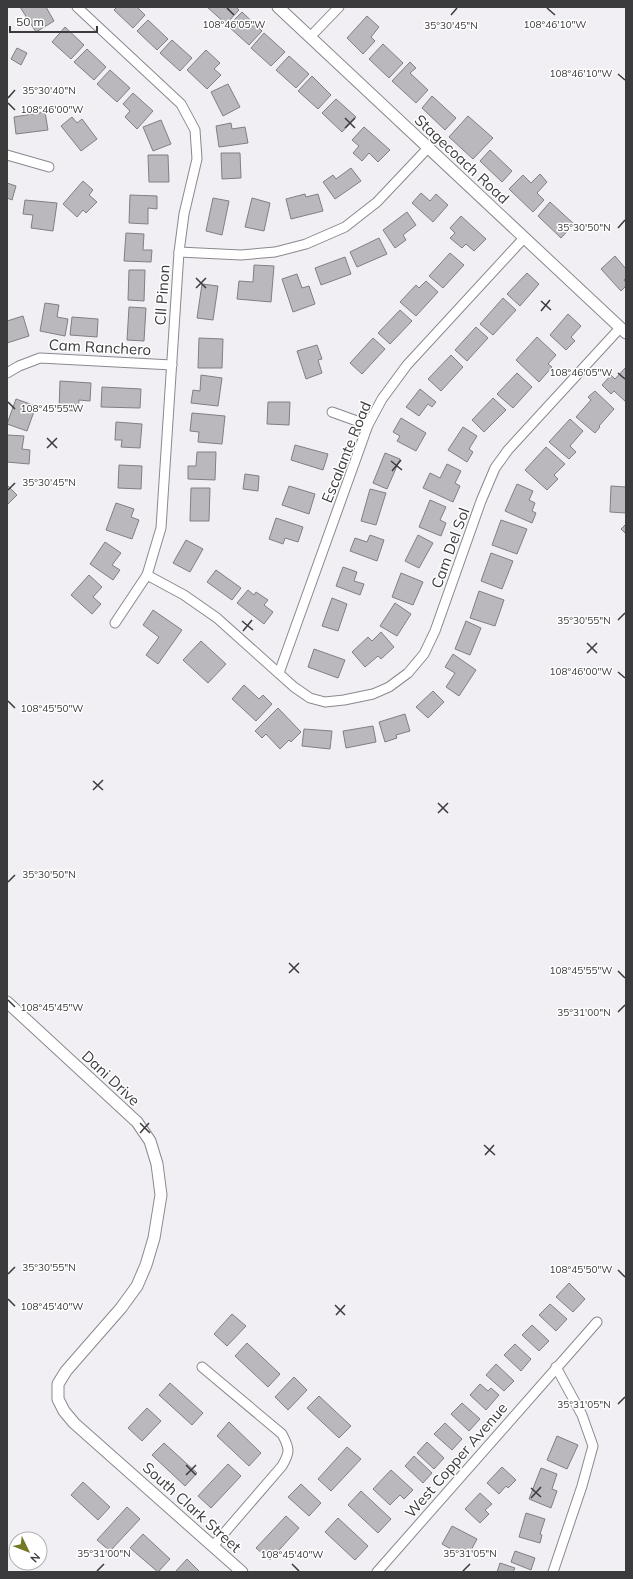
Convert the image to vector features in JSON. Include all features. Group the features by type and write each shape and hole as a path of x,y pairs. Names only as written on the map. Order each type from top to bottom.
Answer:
{"street":[{"name":"Cll Pinon","path":"77,7 181,104 195,130 197,159 184,214 179,252 161,528 147,575 115,623"},
{"name":"Stagecoach Road","path":"278,7 623,330"},
{"path":"310,37 339,7"},
{"path":"179,252 241,255 275,252 306,244 345,227 377,202 428,148"},
{"path":"7,156 49,167"},
{"name":"Escalante Road","path":"279,672 368,425 382,399 407,365 524,238"},
{"name":"Cam Del Sol","path":"147,575 184,595 217,618 294,687 310,698 325,702 344,700 373,694 389,687 408,673 424,654 435,631 481,501 495,468 508,450 623,330"},
{"name":"Cam Ranchero","path":"7,374 19,366 40,358 172,365"},
{"path":"332,412 368,425"},
{"name":"Dani Drive","path":"7,1002 137,1122 150,1141 157,1164 161,1195 155,1231 146,1265 137,1286 121,1308 66,1371 58,1384 58,1399 64,1411 74,1423 122,1464"},
{"name":"West Copper Avenue","path":"377,1572 597,1322"},
{"path":"202,1367 282,1434 288,1444 289,1455 282,1466 213,1546"},
{"path":"552,1572 582,1486 593,1446 582,1415 556,1367"},
{"name":"South Clark Street","path":"122,1464 242,1572"}],"building":[{"path":"20,7 46,7 54,21 36,32"},
{"path":"117,7 137,7 145,15 133,28 114,10"},
{"path":"207,7 236,7 239,10 226,24"},
{"path":"242,12 262,31 249,45 228,26"},
{"path":"367,16 379,27 371,37 375,41 363,54 347,38"},
{"path":"148,20 168,39 157,50 137,31"},
{"path":"65,27 84,45 71,59 52,42"},
{"path":"264,33 285,52 271,66 251,48"},
{"path":"172,40 192,58 180,71 160,53"},
{"path":"383,44 403,63 389,78 369,59"},
{"path":"17,48 27,53 21,65 11,59"},
{"path":"87,49 106,67 94,80 74,62"},
{"path":"206,50 220,63 214,69 221,75 207,89 187,70"},
{"path":"289,56 309,74 296,88 276,70"},
{"path":"410,62 416,68 410,73 428,90 416,103 392,81"},
{"path":"110,70 130,88 117,102 97,84"},
{"path":"312,76 331,95 318,109 298,91"},
{"path":"228,84 240,107 223,116 211,92"},
{"path":"133,93 153,111 137,129 125,117 130,111 123,104"},
{"path":"432,96 456,118 445,130 422,108"},
{"path":"336,99 356,117 342,132 322,113"},
{"path":"45,112 48,130 16,134 14,117"},
{"path":"468,116 493,138 473,159 449,137"},
{"path":"72,117 77,123 82,119 97,139 81,151 61,126"},
{"path":"161,120 171,144 153,151 143,127"},
{"path":"231,123 232,129 245,127 248,143 219,147 216,126"},
{"path":"364,127 390,150 378,162 369,153 362,161 353,153 359,146 352,140"},
{"path":"490,150 512,171 502,182 480,161"},
{"path":"221,153 240,153 241,178 222,179"},
{"path":"148,155 168,155 169,182 149,182"},
{"path":"351,168 361,181 335,199 323,182 333,175 336,179"},
{"path":"540,174 547,182 537,193 544,200 533,212 509,189 523,175 531,183"},
{"path":"83,181 93,190 89,195 97,202 86,213 83,210 77,217 63,204"},
{"path":"7,183 16,186 12,200 7,198"},
{"path":"421,193 430,201 436,194 448,205 433,222 412,203"},
{"path":"305,194 306,197 318,194 323,211 291,219 286,199"},
{"path":"130,195 157,196 157,209 148,208 148,224 129,223"},
{"path":"213,198 229,201 222,235 206,231"},
{"path":"252,198 270,203 264,231 245,227"},
{"path":"25,200 57,203 53,231 31,228 33,215 23,214"},
{"path":"550,202 574,224 561,238 538,216"},
{"path":"407,212 416,225 403,235 406,240 395,248 383,230"},
{"path":"461,216 486,239 474,251 466,244 462,248 450,238 455,233 450,228"},
{"path":"126,233 144,234 143,250 152,250 151,262 124,261"},
{"path":"379,238 387,254 357,267 350,252"},
{"path":"450,253 464,265 443,288 429,276"},
{"path":"615,256 626,269 626,278 624,280 626,286 621,291 601,269"},
{"path":"345,257 351,274 321,285 315,268"},
{"path":"254,265 274,266 271,302 237,299 239,281 253,282"},
{"path":"129,270 145,270 144,301 128,300"},
{"path":"527,273 539,284 520,306 507,294"},
{"path":"297,274 302,288 309,286 315,304 293,312 282,279"},
{"path":"426,281 438,292 416,316 400,302 416,285 419,288"},
{"path":"202,284 218,286 213,320 197,318"},
{"path":"503,298 516,310 493,335 480,324"},
{"path":"45,303 59,305 57,317 68,319 65,336 40,331"},
{"path":"129,307 146,308 144,341 127,340"},
{"path":"400,310 412,321 390,344 378,333"},
{"path":"568,314 581,326 571,337 575,341 566,350 550,335"},
{"path":"23,316 29,336 7,343 7,321"},
{"path":"72,317 98,319 97,337 70,335"},
{"path":"476,327 488,338 467,361 455,350"},
{"path":"537,337 556,355 548,364 552,367 539,382 516,360"},
{"path":"199,338 223,339 222,368 198,368"},
{"path":"373,338 385,349 362,374 350,363"},
{"path":"317,345 322,359 318,360 322,373 306,379 297,351"},
{"path":"451,355 463,367 441,391 428,379"},
{"path":"626,367 626,402 614,391 611,394 602,385 611,375 615,379"},
{"path":"517,373 532,387 513,408 497,394"},
{"path":"201,375 222,378 218,406 191,403 193,390 200,391"},
{"path":"60,381 91,383 90,401 79,400 78,411 59,410"},
{"path":"102,387 141,389 140,408 101,407"},
{"path":"420,389 436,402 432,407 428,404 419,416 406,407"},
{"path":"595,391 614,409 599,426 600,427 595,433 576,417 591,400 588,397"},
{"path":"493,398 506,410 484,432 472,420"},
{"path":"16,399 36,406 27,431 7,424"},
{"path":"268,402 290,402 289,425 267,424"},
{"path":"192,413 225,416 222,444 198,442 199,432 190,431"},
{"path":"401,418 426,433 416,451 397,441 400,436 393,432"},
{"path":"570,419 583,431 570,446 576,452 569,459 549,442"},
{"path":"116,422 142,424 140,448 121,447 122,440 115,440"},
{"path":"463,427 477,436 469,449 473,452 467,462 448,450"},
{"path":"7,435 24,436 22,449 30,450 29,464 7,462"},
{"path":"295,445 328,454 323,470 291,460"},
{"path":"546,447 565,464 554,475 558,479 547,490 525,470"},
{"path":"197,452 216,452 215,480 188,479 188,466 196,466"},
{"path":"385,453 400,459 387,489 373,483"},
{"path":"447,464 461,471 455,483 460,486 453,502 423,488 430,473 440,478"},
{"path":"119,465 142,466 141,489 118,488"},
{"path":"245,474 259,476 258,491 243,489"},
{"path":"517,484 533,491 529,500 535,503 532,511 536,513 532,523 505,511"},
{"path":"7,485 17,495 7,505"},
{"path":"289,486 315,494 309,514 282,505"},
{"path":"611,486 626,487 626,513 610,512"},
{"path":"191,488 210,488 209,521 190,521"},
{"path":"370,489 386,493 376,525 361,521"},
{"path":"430,500 446,507 440,520 446,523 441,536 419,527"},
{"path":"116,503 134,509 131,517 139,520 132,539 106,530"},
{"path":"276,518 303,527 298,542 285,538 283,544 269,539"},
{"path":"501,520 527,529 517,554 492,545"},
{"path":"626,524 626,534 621,529"},
{"path":"370,535 384,540 377,561 350,551 355,538 367,542"},
{"path":"418,535 433,543 419,568 405,561"},
{"path":"186,540 203,549 190,572 173,563"},
{"path":"105,542 121,553 112,565 120,570 113,580 90,564"},
{"path":"491,553 513,561 502,589 481,581"},
{"path":"343,567 357,572 354,581 364,584 360,595 336,586"},
{"path":"216,570 241,588 232,600 207,582"},
{"path":"401,573 423,582 413,605 392,597"},
{"path":"89,575 102,587 93,597 101,604 92,614 71,595"},
{"path":"248,590 254,595 256,592 268,600 264,605 273,612 264,624 237,603"},
{"path":"479,591 504,600 495,626 470,618"},
{"path":"332,598 347,604 338,631 322,626"},
{"path":"395,603 411,614 397,636 380,626"},
{"path":"153,610 182,630 158,664 146,655 159,637 143,625"},
{"path":"466,621 481,628 470,655 455,649"},
{"path":"381,632 394,647 381,659 378,656 365,667 352,652 368,637 372,641"},
{"path":"201,641 226,664 208,683 183,660"},
{"path":"314,649 345,660 338,678 308,667"},
{"path":"453,654 476,670 459,696 446,687 455,673 445,667"},
{"path":"244,685 259,699 263,695 272,704 256,721 232,699"},
{"path":"433,691 444,702 428,718 416,707"},
{"path":"278,708 301,732 291,742 289,740 280,749 266,734 262,738 255,731"},
{"path":"405,714 410,731 396,735 397,738 385,742 379,722"},
{"path":"373,726 376,742 346,748 343,731"},
{"path":"304,729 332,731 330,749 302,746"},
{"path":"569,1283 585,1299 573,1312 556,1297"},
{"path":"550,1304 567,1319 556,1331 539,1315"},
{"path":"232,1314 246,1326 227,1346 214,1334"},
{"path":"532,1325 549,1341 539,1351 522,1335"},
{"path":"247,1343 280,1374 268,1387 235,1356"},
{"path":"515,1344 531,1359 521,1371 504,1355"},
{"path":"496,1364 514,1381 504,1391 486,1375"},
{"path":"294,1377 307,1390 288,1410 275,1397"},
{"path":"170,1383 203,1413 192,1425 159,1395"},
{"path":"480,1384 488,1391 491,1388 499,1395 486,1410 470,1395"},
{"path":"319,1396 351,1426 339,1438 307,1408"},
{"path":"462,1403 480,1419 469,1431 451,1414"},
{"path":"147,1408 161,1421 142,1441 128,1428"},
{"path":"229,1422 261,1453 249,1466 217,1436"},
{"path":"445,1423 462,1439 452,1450 434,1434"},
{"path":"557,1436 578,1445 567,1469 547,1460"},
{"path":"427,1442 444,1458 434,1469 417,1453"},
{"path":"164,1443 197,1473 185,1486 152,1455"},
{"path":"347,1447 361,1459 331,1491 318,1479"},
{"path":"414,1456 432,1473 423,1483 405,1466"},
{"path":"228,1464 241,1476 211,1508 198,1496"},
{"path":"502,1467 516,1480 508,1488 506,1486 499,1494 487,1483"},
{"path":"541,1468 557,1474 552,1489 557,1491 551,1508 529,1499"},
{"path":"391,1470 413,1490 404,1499 400,1495 390,1505 373,1489"},
{"path":"83,1482 110,1507 98,1520 71,1495"},
{"path":"301,1484 321,1503 309,1516 288,1497"},
{"path":"361,1491 391,1519 378,1533 348,1505"},
{"path":"480,1493 492,1504 485,1510 489,1514 480,1523 465,1509"},
{"path":"127,1507 140,1519 110,1551 97,1540"},
{"path":"526,1513 545,1519 540,1534 542,1535 540,1543 519,1537"},
{"path":"286,1516 299,1528 270,1560 256,1548"},
{"path":"338,1518 368,1546 355,1560 325,1532"},
{"path":"452,1526 477,1539 467,1558 442,1544"},
{"path":"143,1534 170,1559 158,1572 130,1548"},
{"path":"515,1551 535,1558 531,1570 511,1562"},
{"path":"187,1559 200,1572 175,1572"},
{"path":"500,1563 515,1568 513,1572 497,1572"}]}
